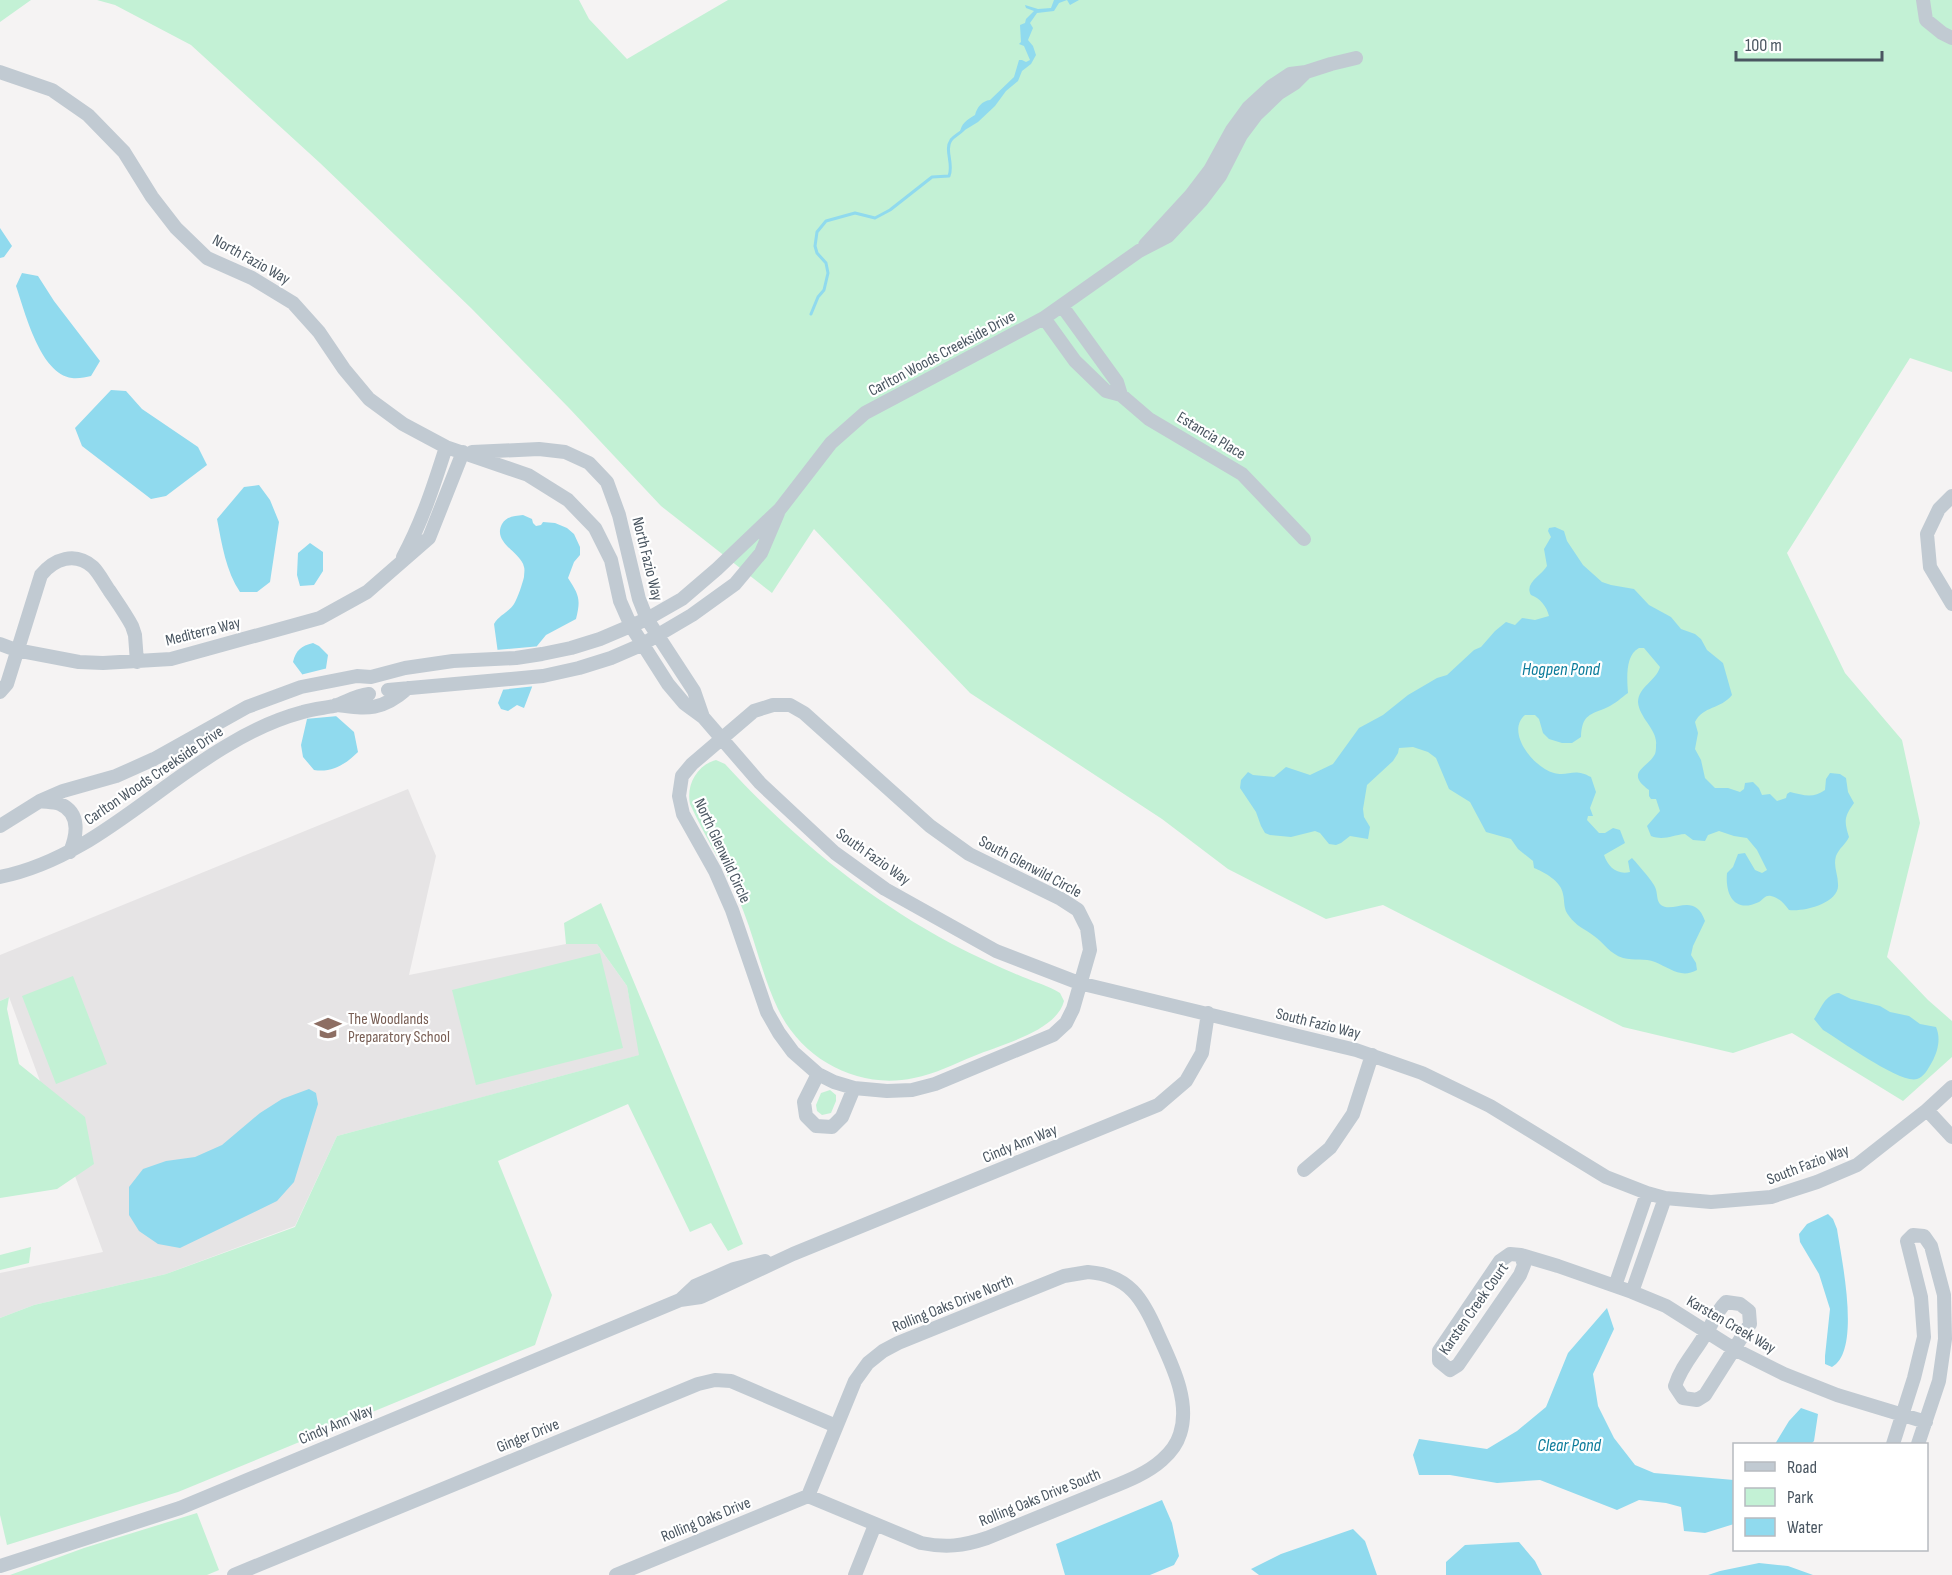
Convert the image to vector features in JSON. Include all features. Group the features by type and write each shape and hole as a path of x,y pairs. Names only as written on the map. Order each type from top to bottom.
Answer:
{"street":[{"path":"1923,0 1926,20 1952,38"},
{"name":"Carlton Woods Creekside Drive","path":"0,826 40,801 63,791 116,776 154,759 248,707 301,687 357,676 388,665 405,668 453,661 516,658 542,654 590,642 647,619 682,599 717,569 780,509 831,443 865,413 1044,318 1139,251 1168,237 1220,176 1240,135 1256,115 1279,93 1295,83 1306,72 1356,58"},
{"name":"North Fazio Way","path":"0,72 52,90 88,115 124,152 152,197 176,228 207,258 252,278 293,303 319,332 344,369 369,399 403,424 446,447 528,475 568,500 595,528 611,560 620,601 631,626"},
{"name":"Estancia Place","path":"1062,306 1117,382 1120,395"},
{"name":"Estancia Place","path":"1044,318 1078,364 1106,391 1120,395 1149,419 1242,474 1304,538"},
{"name":"Mediterra Way","path":"398,567 416,535 446,447"},
{"name":"North Fazio Way","path":"463,452 538,449 565,452 589,463 607,482 620,515 639,599 647,619"},
{"name":"Mediterra Way","path":"0,644 16,650 79,662 137,662 171,659 320,618 367,592 429,538 463,452"},
{"path":"1952,496 1939,509 1927,534 1930,567 1952,604"},
{"name":"Carlton Woods Creekside Drive","path":"388,690 543,676 611,658 641,645 692,615 735,584 761,553 780,509"},
{"path":"0,692 6,684 40,575 59,559 83,560 94,568 124,612 135,635 137,662"},
{"name":"South Fazio Way","path":"647,619 694,691 703,717"},
{"name":"South Fazio Way","path":"631,626 641,645 684,703 703,717 760,783 835,853 885,889 996,951 1080,983 1372,1055 1422,1072 1490,1106 1606,1177 1647,1193 1665,1198 1711,1202 1772,1197 1817,1182 1857,1165 1927,1110 1952,1087"},
{"path":"405,668 408,688"},
{"name":"Carlton Woods Creekside Drive","path":"336,705 356,708 381,706 394,700 408,688"},
{"name":"Carlton Woods Creekside Drive","path":"0,877 41,865 70,852 227,745 258,729 304,711 336,705 355,696 369,694"},
{"name":"South Glenwild Circle","path":"720,739 754,711 773,705 790,705 804,713 930,826 969,854 1078,910 1087,928 1090,950 1070,1016 1053,1035 935,1084 912,1090 887,1091 854,1088 834,1082 818,1074 793,1052"},
{"path":"248,707 258,729"},
{"name":"North Glenwild Circle","path":"720,739 682,776 678,796 683,814 715,871 732,910 767,1012 778,1033 793,1052"},
{"name":"Carlton Woods Creekside Drive","path":"40,801 60,804 73,817 76,837 70,852"},
{"name":"Cindy Ann Way","path":"0,1566 180,1508 680,1300 695,1286 734,1269 793,1254 1158,1105 1186,1081 1202,1053 1208,1013"},
{"path":"1304,1170 1330,1148 1353,1114 1372,1055"},
{"path":"818,1074 804,1102 806,1116 816,1126 832,1127 842,1117 854,1088"},
{"path":"1927,1110 1952,1137"},
{"path":"1615,1286 1647,1193"},
{"path":"1632,1292 1665,1198"},
{"path":"1893,1443 1924,1337 1921,1298 1907,1241 1913,1235 1924,1236 1931,1246 1944,1295 1945,1339 1939,1381 1918,1443"},
{"name":"Karsten Creek Court","path":"1510,1254 1521,1255 1524,1265 1520,1275 1458,1365 1450,1370 1439,1361 1439,1351 1500,1261 1510,1254"},
{"name":"Karsten Creek Way","path":"1521,1255 1615,1286 1666,1306 1734,1349 1784,1374 1837,1395 1926,1422"},
{"name":"Rolling Oaks Drive North","path":"808,1496 855,1381 868,1363 898,1343 1064,1276 1088,1272 1104,1273 1120,1280 1132,1289 1141,1300 1162,1343"},
{"path":"1726,1302 1740,1304 1749,1311 1750,1324 1734,1349 1705,1395 1697,1400 1683,1398 1675,1386 1678,1375 1707,1332 1717,1311 1726,1302"},
{"name":"Rolling Oaks Drive South","path":"808,1496 921,1543 939,1546 964,1545 1130,1479 1161,1461 1173,1448 1180,1433 1182,1402 1162,1343"},
{"name":"Ginger Drive","path":"234,1575 698,1384 715,1380 731,1381 836,1426"},
{"name":"Rolling Oaks Drive","path":"616,1575 808,1496"},
{"path":"855,1575 875,1525"}],"shaded area":[{"name":"The Woodlands Preparatory School","path":"408,789 436,856 409,975 566,944 597,944 627,986 640,1055 337,1136 295,1226 166,1274 34,1305 0,1318 0,1273 103,1252 9,997 0,1001 0,955"}],"green space":[{"path":"0,0 31,0 0,22"},
{"path":"97,0 579,0 589,19 627,59 728,0 1952,0 1952,372 1910,358 1787,553 1845,673 1902,740 1920,823 1887,957 1928,1000 1952,1021 1952,1057 1903,1101 1792,1033 1733,1053 1623,1027 1383,905 1326,919 1228,869 1162,819 970,693 814,529 772,593 661,506 471,308 320,163 191,45 115,5"},
{"path":"716,760 725,764 750,791 803,840 860,886 920,926 952,944 1060,993 1064,1001 1059,1012 1051,1021 1026,1036 914,1078 893,1081 853,1075 817,1056 788,1027 778,1009 737,896 690,804 691,783 694,777 703,766"},
{"path":"601,903 743,1244 728,1251 711,1223 690,1232 628,1104 498,1161 552,1295 535,1345 178,1492 7,1545 0,1515 0,1318 34,1305 166,1274 295,1227 337,1136 639,1055 627,986 597,944 566,944 564,923"},
{"path":"600,953 623,1048 476,1085 452,990"},
{"path":"73,976 107,1064 56,1084 22,996"},
{"path":"9,997 7,1009 19,1064 85,1117 94,1164 57,1189 0,1198 0,1001"},
{"path":"830,1090 836,1095 836,1101 831,1113 822,1115 817,1111 816,1105 821,1093"},
{"path":"31,1247 29,1263 0,1270 0,1255"},
{"path":"197,1513 219,1570 207,1575 10,1575 84,1548"}],"water":[{"path":"1054,0 1067,0 1059,3 1054,11 1037,13 1030,23 1033,28 1028,40 1036,55 1031,64 1022,71 1018,81 1006,91 995,106 978,122 960,133 963,124 975,115 980,105 990,100 1014,77 1019,60 1026,62 1030,60 1024,46 1019,44 1021,42 1020,25 1025,23 1034,11 1026,8 1025,5 1038,9 1051,8"},
{"path":"1067,0 1079,0 1070,5"},
{"path":"0,228 12,246 4,257 0,258"},
{"path":"22,273 38,276 54,301 100,361 91,376 72,378 61,374 51,366 35,340 16,286"},
{"path":"111,390 126,391 142,409 198,447 207,465 166,496 151,499 82,446 75,428"},
{"path":"259,485 270,500 279,522 270,582 257,592 240,592 228,567 217,519 244,487"},
{"path":"523,515 532,519 536,526 543,522 555,523 574,534 580,547 580,555 574,562 568,578 577,593 579,602 576,619 546,635 537,646 532,687 524,708 517,705 508,711 501,709 498,703 503,690 494,624 514,604 524,577 524,569 522,562 504,542 500,531 506,519"},
{"name":"Hogpen Pond","path":"1555,527 1564,531 1567,541 1583,565 1602,582 1634,589 1649,605 1671,617 1681,629 1695,634 1707,650 1723,663 1732,695 1723,703 1707,710 1695,722 1698,733 1695,749 1701,760 1705,778 1715,788 1728,788 1740,792 1744,789 1745,783 1753,782 1762,795 1770,794 1777,801 1786,798 1790,792 1808,796 1821,793 1825,790 1826,779 1830,773 1840,774 1846,778 1848,792 1854,803 1846,819 1849,837 1836,856 1838,884 1833,896 1812,908 1795,910 1789,910 1779,900 1769,896 1750,905 1737,904 1730,895 1727,873 1733,867 1738,854 1745,853 1755,870 1762,873 1767,870 1757,850 1747,838 1719,831 1708,835 1705,841 1693,840 1685,834 1660,838 1651,836 1647,826 1660,811 1656,799 1651,799 1649,790 1638,779 1638,774 1655,754 1656,740 1638,702 1641,692 1660,667 1644,648 1634,651 1631,656 1627,674 1628,693 1611,705 1588,716 1583,724 1581,737 1572,743 1549,739 1543,733 1539,719 1535,715 1525,715 1518,731 1520,740 1524,749 1538,764 1554,773 1575,772 1591,777 1596,792 1590,808 1593,816 1588,816 1587,820 1599,833 1605,833 1613,828 1620,830 1625,843 1604,855 1608,863 1617,871 1630,872 1628,861 1632,858 1654,885 1661,905 1672,907 1690,905 1701,912 1705,921 1691,955 1697,970 1691,972 1676,972 1651,961 1618,956 1575,922 1566,911 1562,889 1556,881 1534,868 1533,861 1518,849 1511,839 1486,832 1470,802 1449,789 1436,758 1428,752 1413,747 1399,748 1393,761 1367,785 1363,809 1364,817 1370,827 1368,839 1350,836 1336,845 1329,844 1320,833 1315,831 1291,837 1270,835 1265,833 1256,812 1240,788 1241,780 1248,772 1253,775 1274,777 1286,767 1310,775 1333,764 1359,728 1383,715 1408,695 1437,678 1447,675 1474,650 1481,647 1506,622 1515,625 1522,618 1535,620 1549,616 1543,603 1529,591 1531,583 1547,566 1544,549 1551,537 1549,528"},
{"path":"310,543 323,552 323,571 314,585 300,586 297,575 298,553"},
{"path":"313,643 328,655 326,668 336,716 354,732 358,752 344,764 321,771 314,770 303,757 301,745 307,719 302,674 293,662 300,649"},
{"path":"1839,993 1851,999 1880,1006 1890,1012 1909,1016 1920,1024 1936,1027 1939,1040 1937,1049 1924,1075 1917,1079 1909,1079 1898,1075 1823,1030 1814,1019 1827,999"},
{"path":"309,1089 316,1093 318,1104 294,1182 277,1201 180,1248 158,1244 139,1231 129,1215 129,1187 143,1169 166,1161 195,1157 222,1145 260,1113 282,1099"},
{"path":"1828,1214 1837,1229 1845,1281 1848,1324 1846,1343 1841,1358 1832,1367 1825,1364 1830,1309 1819,1274 1800,1242 1799,1234 1807,1224"},
{"name":"Clear Pond","path":"1607,1308 1614,1329 1593,1374 1598,1406 1614,1438 1635,1465 1654,1473 1733,1480 1733,1524 1705,1533 1684,1531 1681,1507 1666,1503 1639,1500 1617,1510 1540,1480 1497,1483 1450,1475 1419,1475 1413,1455 1419,1439 1487,1449 1517,1431 1546,1407 1568,1353"},
{"path":"1801,1408 1818,1414 1814,1441 1812,1443 1776,1443 1789,1421"},
{"path":"1162,1500 1172,1523 1179,1556 1174,1565 1150,1575 1065,1575 1056,1544"},
{"path":"1353,1529 1365,1541 1377,1575 1259,1575 1251,1569 1281,1554"},
{"path":"1519,1542 1535,1561 1542,1575 1446,1575 1446,1562 1465,1545"},
{"path":"1759,1563 1788,1566 1813,1575 1708,1575"}],"pier":[{"path":"541,646 536,686 500,690 496,650"},
{"path":"328,668 338,716 305,719 300,675"}],"waterway":[{"path":"811,314 818,297 824,290 828,273 826,263 817,253 815,246 817,232 826,221 855,213 875,218 890,210 932,177 949,176 949,144 963,130"}],"place":[{"name":"The Woodlands Preparatory School","path":"328,1028"}]}
